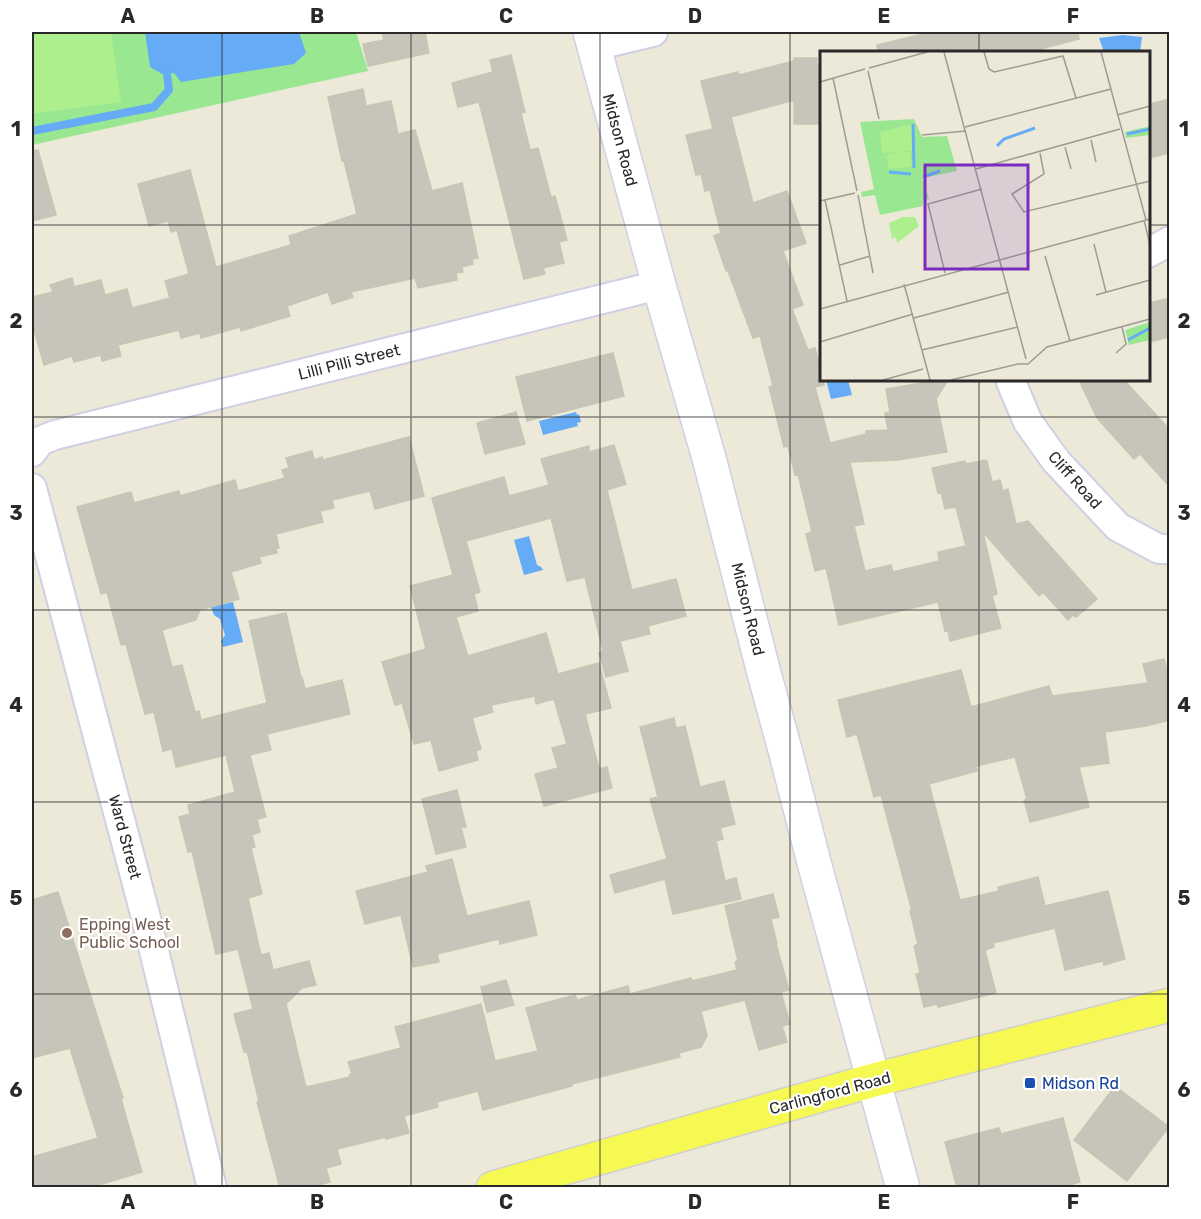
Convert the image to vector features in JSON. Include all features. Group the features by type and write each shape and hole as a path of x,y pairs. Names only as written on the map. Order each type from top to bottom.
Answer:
{"main road":[{"name":"Carlingford Road","path":"493,1188 874,1080 1170,1005"}],"street":[{"path":"592,39 653,32"},
{"name":"Midson Road","path":"592,39 709,458 818,877 903,1188"},
{"path":"1150,252 1170,241"},
{"name":"Lilli Pilli Street","path":"36,446 55,435 659,285"},
{"name":"Cliff Road","path":"1012,381 1028,423 1056,461 1118,528 1159,549 1170,549"},
{"name":"Ward Street","path":"32,488 144,910 212,1188"}],"green space":[{"path":"32,32 356,32 368,71 32,145"},
{"path":"32,32 111,32 121,102 32,114"}],"water":[{"path":"145,32 299,32 306,53 294,64 181,82 174,73 162,74 150,67"},
{"path":"1123,35 1142,37 1140,51 1104,51 1099,38"},
{"path":"826,381 848,381 852,395 831,399"},
{"path":"576,412 581,422 577,423 578,426 543,435 539,421"},
{"path":"529,536 537,565 543,570 524,575 514,540"},
{"path":"233,602 243,642 223,647 221,641 225,635 220,619 214,615 211,607"}],"building":[{"path":"382,32 425,32 429,53 368,66 363,44 384,40"},
{"path":"931,32 1078,32 1079,39 1037,51 878,51 877,45"},
{"path":"511,55 525,112 521,113 530,150 538,148 551,197 555,196 567,240 559,242 564,263 543,268 545,274 524,279 479,102 458,107 452,83 493,72 490,60"},
{"path":"794,58 817,58 817,65 820,65 820,124 794,124 794,100 731,117 753,203 787,191 806,243 783,251 803,305 792,309 808,350 815,348 820,367 820,381 823,381 824,385 815,387 830,443 866,434 866,431 888,430 885,413 890,412 886,389 933,381 947,381 936,399 947,452 898,460 850,462 864,524 854,526 865,571 891,565 893,572 939,561 938,552 966,546 956,507 945,509 941,492 938,493 932,468 965,461 966,464 985,460 992,482 1000,480 1003,491 1008,489 1016,524 1028,521 1097,599 1076,617 1073,615 1068,620 1043,592 1039,596 983,532 997,594 992,596 1001,628 950,641 948,630 945,631 938,602 839,625 826,568 815,571 806,534 812,532 798,474 795,475 788,446 784,447 769,387 773,386 760,336 753,338 728,271 726,271 714,236 721,233 710,190 705,191 701,174 696,175 686,135 713,129 701,81 738,72 739,75 794,61"},
{"path":"363,89 366,106 391,101 398,134 415,130 432,191 462,183 478,258 472,259 473,264 462,267 463,272 456,273 457,280 418,288 415,278 351,292 353,297 332,304 328,292 287,306 290,316 241,331 240,327 201,338 200,333 181,338 179,330 118,345 121,356 102,361 101,355 74,362 72,356 44,365 32,323 32,297 53,292 50,285 72,278 74,287 101,280 105,295 127,289 132,308 170,298 165,281 189,274 177,230 171,232 168,221 149,226 138,184 190,170 216,267 291,245 289,236 357,214 344,161 342,161 328,97"},
{"path":"1170,99 1170,153 1150,158 1150,104"},
{"path":"38,150 56,215 32,221 32,151"},
{"path":"1170,298 1170,337 1150,342 1150,303"},
{"path":"613,353 624,396 527,421 516,377"},
{"path":"1079,381 1125,381 1170,430 1170,487 1140,454 1134,459 1097,418"},
{"path":"516,412 525,444 485,454 477,423"},
{"path":"409,437 424,496 375,509 370,491 332,500 334,508 320,511 323,522 276,534 279,548 276,548 277,553 259,557 261,563 231,572 239,599 200,610 196,620 162,630 172,667 182,665 195,712 199,711 201,720 267,703 249,621 286,613 305,689 342,680 350,714 267,734 271,750 250,755 266,817 257,819 260,832 252,835 255,847 251,848 262,894 248,898 261,955 269,953 273,970 309,961 316,985 302,988 286,1004 306,1087 350,1077 349,1075 352,1074 348,1062 401,1048 395,1027 481,1004 495,1061 538,1051 526,1008 575,995 577,1000 628,986 630,994 691,978 692,981 737,970 735,962 738,961 725,906 773,894 779,917 771,919 789,990 781,992 790,1024 782,1026 787,1042 759,1050 745,1000 701,1011 707,1036 701,1047 679,1053 680,1057 572,1084 572,1086 483,1110 478,1091 437,1102 438,1107 404,1116 409,1133 337,1149 341,1164 326,1168 330,1182 322,1184 323,1188 280,1188 257,1102 259,1102 247,1051 244,1052 234,1014 253,1009 238,949 216,954 192,851 188,852 179,817 190,814 188,805 235,792 226,755 176,767 172,749 163,751 154,712 145,714 126,644 121,645 107,592 101,594 77,507 131,492 134,503 179,491 180,496 235,480 238,491 285,478 282,470 289,468 286,458 312,451 314,460 322,457 323,460"},
{"path":"614,445 626,484 607,490 632,590 676,579 686,616 648,626 650,634 620,641 628,671 606,677 599,653 603,651 585,577 567,581 551,518 466,541 480,592 474,594 478,611 456,617 468,656 546,633 558,674 599,663 611,708 585,714 599,769 607,767 612,788 544,806 535,774 558,768 552,748 567,744 554,699 536,704 535,696 491,705 493,712 472,718 481,749 476,751 478,760 439,771 431,740 414,744 402,703 395,705 382,662 426,649 410,586 453,575 432,498 504,477 509,496 549,485 541,459 589,446 589,452"},
{"path":"1164,659 1170,680 1170,720 1105,732 1109,763 1079,767 1089,807 1030,822 1024,800 1027,799 1015,757 976,766 977,771 929,784 960,900 999,891 998,887 1038,877 1045,906 1108,891 1125,959 1104,965 1103,961 1065,970 1055,928 993,943 994,947 985,950 996,993 938,1007 937,1004 924,1007 916,974 920,973 914,946 918,944 910,911 912,911 881,795 874,797 857,734 847,737 838,700 961,670 971,707 1049,686 1052,696 1148,683 1143,664"},
{"path":"674,718 676,728 685,726 700,787 724,781 735,824 720,828 723,839 716,841 725,881 736,878 741,899 673,914 665,879 615,893 610,875 667,859 650,799 658,797 640,727"},
{"path":"457,790 466,827 461,827 466,847 436,854 422,799"},
{"path":"452,859 467,916 529,901 537,935 500,944 499,939 437,954 439,962 413,967 401,915 365,924 356,891 428,872 426,866"},
{"path":"58,892 123,1098 121,1099 142,1172 89,1188 32,1188 32,1157 98,1138 70,1048 32,1058 32,900"},
{"path":"506,980 514,1005 487,1012 481,987"},
{"path":"1115,1086 1169,1127 1127,1181 1074,1140"},
{"path":"1063,1118 1080,1182 1060,1188 957,1188 945,1142 999,1128 1001,1134"}],"waterway":[{"path":"32,131 154,107 169,90 167,74"}],"place":[{"name":"Epping West Public School","path":"67,933"},
{"name":"Midson Rd","path":"1030,1083"}]}
